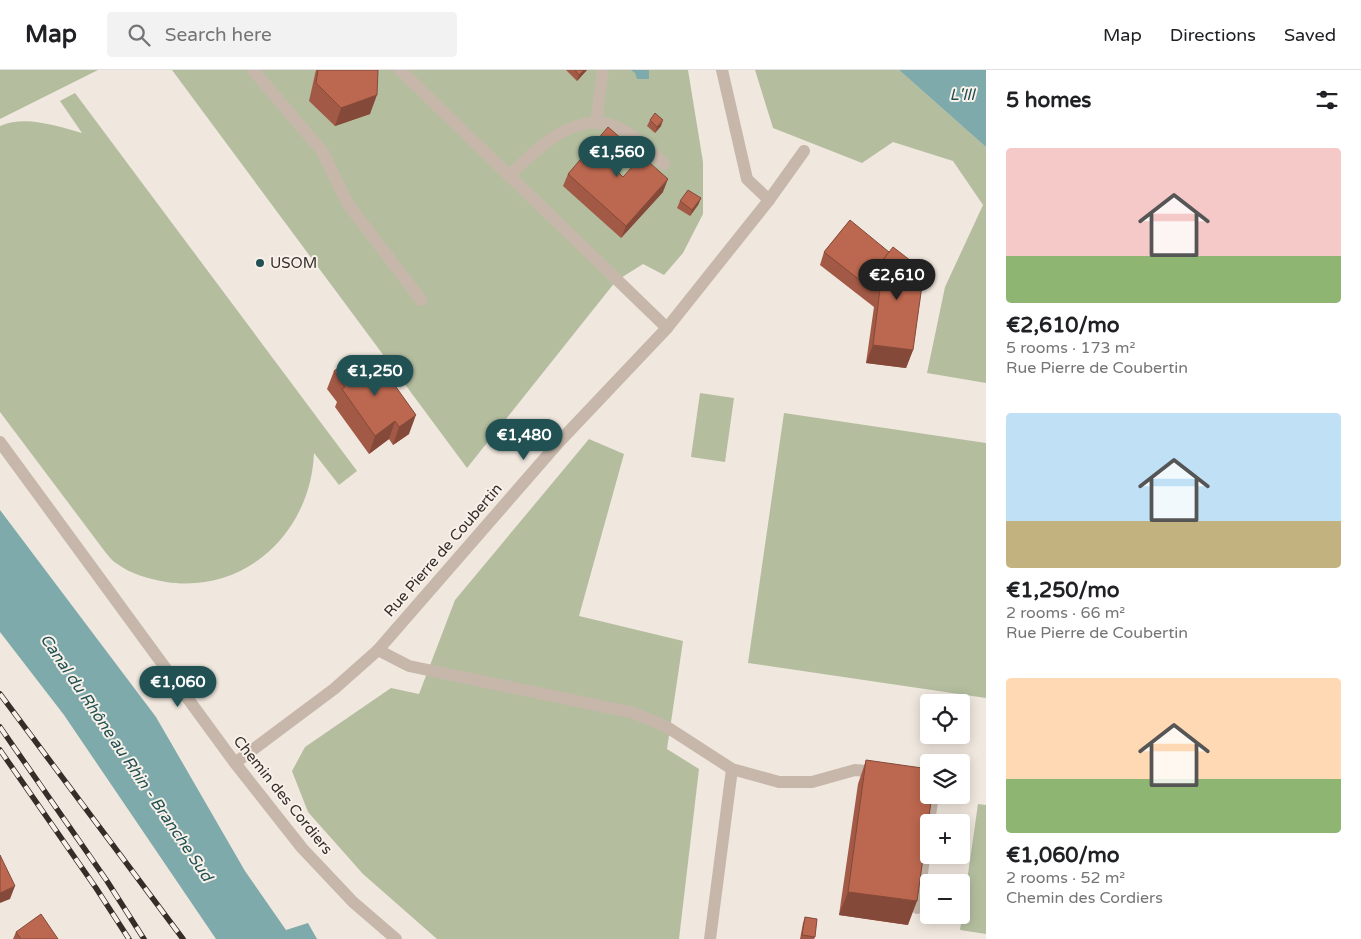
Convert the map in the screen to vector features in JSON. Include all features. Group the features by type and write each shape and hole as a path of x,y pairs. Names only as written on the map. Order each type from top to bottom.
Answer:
{"street":[{"path":"253,70 322,151 348,204 421,300"},
{"path":"400,70 667,328"},
{"path":"596,123 603,70"},
{"path":"722,70 747,179 769,200"},
{"path":"509,176 540,147 572,126 596,123 618,127 664,164"},
{"name":"Rue Pierre de Coubertin","path":"235,763 334,689 378,650 558,442 667,328 769,200 804,150"},
{"name":"Chemin des Cordiers","path":"0,442 235,763 302,848 353,902 396,939"},
{"path":"378,650 409,666 634,713 667,727 732,769 779,782 812,782 855,770 894,774"},
{"path":"710,939 732,769"},
{"path":"917,908 923,864"}],"green space":[{"path":"0,70 98,70 0,119"},
{"path":"172,70 688,70 703,162 703,214 683,253 664,275 643,264 616,281 467,468"},
{"path":"755,70 899,70 986,147 986,383 927,373 945,287 983,205 953,161 893,142 862,163 773,128"},
{"path":"75,93 357,471 339,485 314,453 310,481 301,508 287,531 269,551 248,567 223,578 195,583 166,582 133,573 114,562 0,412 0,126 20,121 41,123 82,133 60,101"},
{"path":"700,393 734,398 725,462 691,457"},
{"path":"784,413 986,443 986,698 970,696 970,694 959,694 748,663"},
{"path":"589,439 624,454 579,616 683,641 667,749 699,769 679,939 437,939 363,874 308,812 292,771 305,747 391,688 419,694 455,600"},
{"path":"978,804 986,805 986,934 960,930 961,924 970,924 970,874 968,874"}],"water":[{"path":"631,70 649,70 649,79 637,79 635,73"},
{"name":"L'Ill","path":"899,70 986,70 986,147 978,140"},
{"name":"Canal du Rhône au Rhin - Branche Sud","path":"0,510 156,717 245,871 286,930 308,923 317,939 216,939 64,715 0,632"}],"building":[{"path":"318,70 378,70 377,95 341,108 316,83"},
{"path":"575,70 584,70 579,75"},
{"path":"655,113 663,120 657,127 650,120"},
{"path":"608,127 631,147 613,167 623,177 642,156 668,179 626,226 568,174"},
{"path":"688,190 701,198 692,210 680,201"},
{"path":"850,220 889,252 868,279 866,285 824,252"},
{"path":"893,247 924,271 913,350 873,345 880,289 868,279"},
{"path":"376,359 416,415 399,427 395,421 375,436 342,389 345,387 334,371 346,362 357,377 361,375 359,372"},
{"path":"866,760 920,768 920,804 931,804 929,814 920,814 920,864 922,864 917,901 848,892"},
{"path":"0,855 15,886 0,893"},
{"path":"41,914 58,939 21,939 16,932"},
{"path":"805,917 817,919 815,937 802,935"}],"railway":[{"path":"0,694 183,939"},
{"path":"0,727 107,881 144,939"},
{"path":"0,750 129,939"}],"place":[{"name":"USOM","path":"260,263"}]}
